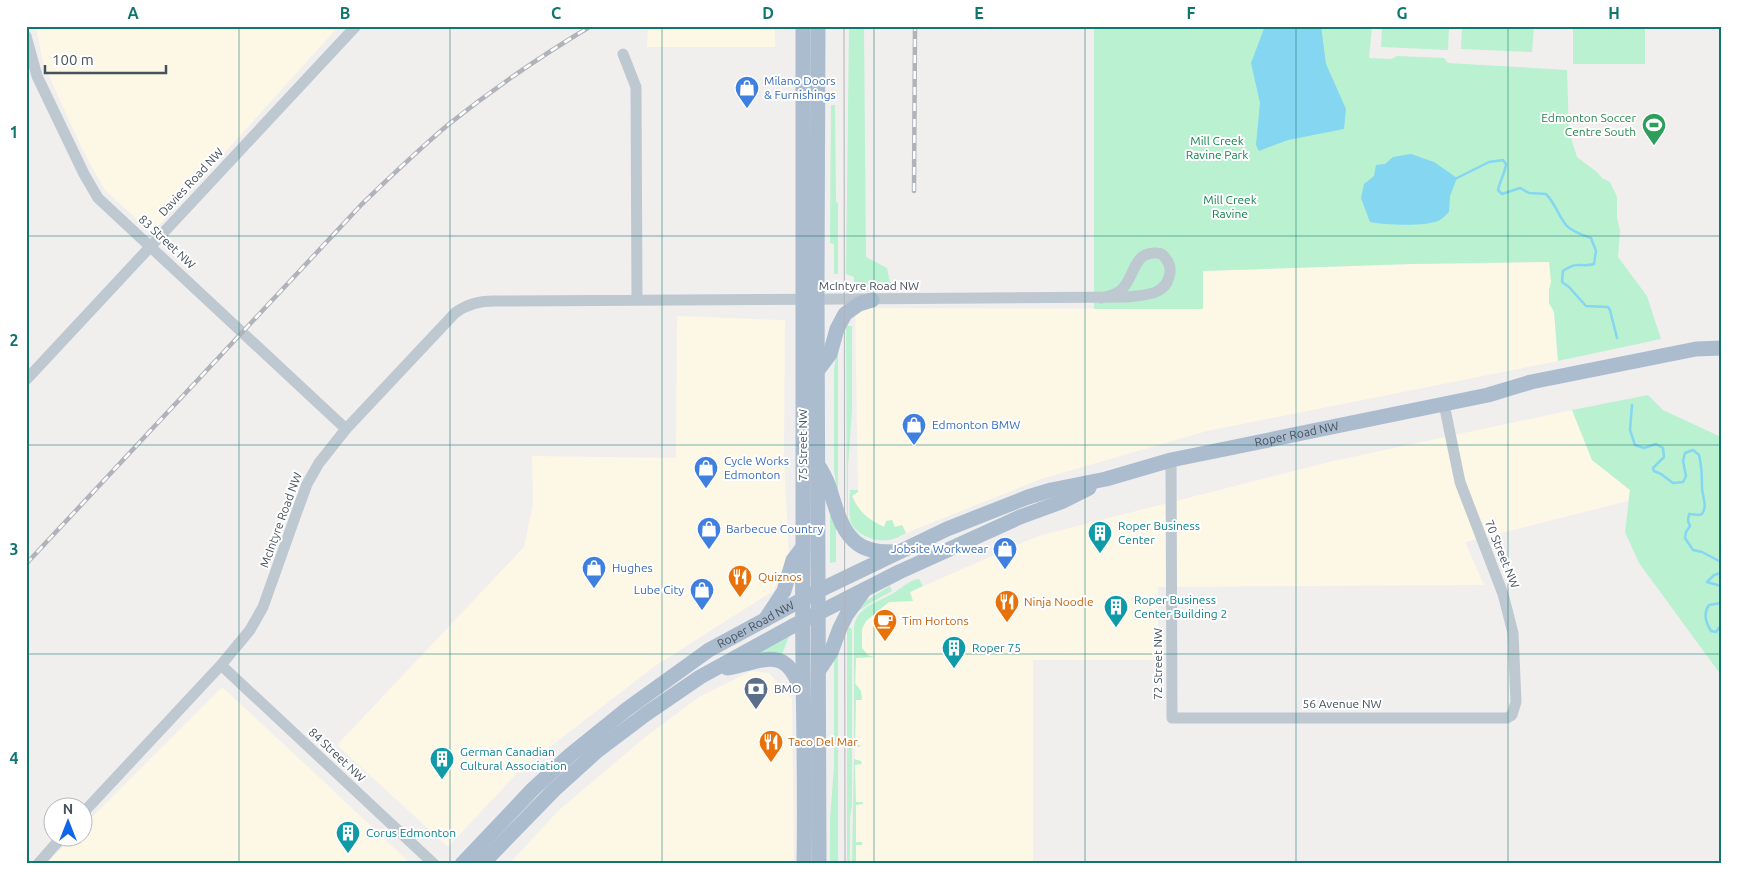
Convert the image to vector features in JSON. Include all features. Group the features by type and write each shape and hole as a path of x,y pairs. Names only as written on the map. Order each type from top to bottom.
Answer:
{"main road":[{"name":"75 Street NW","path":"803,26 810,300 818,370 819,864"},
{"name":"75 Street NW","path":"804,864 802,600 818,26"},
{"path":"818,370 830,354 836,329 845,314 853,307 872,300"},
{"name":"Roper Road NW","path":"462,864 533,789 592,736 670,676 708,650 802,600 947,529 1014,502 1050,490 1106,479 1171,460 1488,395 1530,382 1696,349 1721,349"},
{"path":"818,464 830,488 840,520 850,536 865,548 880,552 897,552"},
{"name":"Roper Road NW","path":"482,864 554,790 597,752 646,714 713,669 865,589 1020,517 1061,502 1106,479"},
{"path":"764,621 784,591 793,560 803,546"},
{"path":"819,670 832,652 847,614 865,589"},
{"path":"713,669 733,667 762,659 781,661 789,666 794,673 804,698"}],"street":[{"name":"Davies Road NW","path":"26,380 356,26"},
{"name":"83 Street NW","path":"26,36 37,76 89,184 98,198 346,429"},
{"path":"623,54 636,87 637,300"},
{"name":"McIntyre Road NW","path":"92,803 221,665 258,618 307,484 319,463 346,429 455,313 466,306 486,301 872,300 1101,298 1127,297 1147,295 1160,291 1166,285 1170,275 1170,266 1166,257 1155,253 1144,254 1137,261 1122,290 1101,298"},
{"name":"70 Street NW","path":"1444,404 1460,482 1503,594 1512,632 1516,702 1512,715"},
{"name":"72 Street NW","path":"1171,460 1172,718"},
{"name":"84 Street NW","path":"221,665 434,864"},
{"name":"56 Avenue NW","path":"1172,718 1507,718 1512,715"},
{"path":"38,864 52,848"}],"shaded area":[{"path":"36,26 339,26 152,233 105,190 84,153 43,63"},
{"path":"648,26 775,26 775,47 647,47"},
{"path":"1550,262 1558,361 1207,431 1041,479 906,533 902,525 884,527 867,518 858,508 852,495 858,491 855,308 1203,309 1203,271 1411,264"},
{"path":"677,316 785,320 784,457 789,556 773,591 655,666 520,770 448,847 337,745 524,547 533,504 532,456 676,458"},
{"path":"1572,410 1592,460 1630,490 1628,501 1465,542 1484,585 1158,587 1158,660 1033,660 1033,864 854,864 856,651 860,626 887,602 1038,536 1333,461"},
{"path":"751,671 769,673 792,699 794,864 509,864 558,811 644,738 699,697"},
{"path":"222,687 411,864 46,864 62,848 92,848 92,817"}],"green space":[{"path":"849,26 864,26 866,257 887,268 890,282 893,283 885,290 875,292 854,291 854,277 846,274"},
{"name":"Mill Creek Ravine Park","path":"1094,26 1372,26 1369,58 1392,59 1397,56 1444,58 1448,63 1567,70 1569,132 1577,157 1602,178 1610,182 1617,197 1617,218 1620,230 1618,257 1647,296 1661,339 1558,361 1554,312 1549,303 1551,282 1549,262 1411,264 1203,271 1203,309 1094,309"},
{"path":"1382,26 1449,26 1448,50 1381,47"},
{"path":"1462,26 1534,26 1532,52 1461,49"},
{"path":"1573,26 1645,26 1645,64 1573,64"},
{"path":"831,105 835,105 838,274 834,274 834,244 830,243"},
{"path":"846,326 852,326 852,410 848,467 848,518 860,535 859,537 847,522"},
{"path":"838,343 838,499 834,470 834,370"},
{"path":"1648,395 1663,410 1721,437 1721,675 1639,563 1625,532 1630,490 1592,460 1572,410"},
{"path":"850,490 858,490 852,496 861,511 869,518 884,527 886,521 892,520 895,527 902,525 906,533 892,539 883,540 866,537 857,531 853,527 850,518"},
{"path":"830,508 836,525 836,562 830,563"},
{"path":"919,579 923,586 910,592 913,601 889,602 866,621 862,629 862,648 868,655 874,657 856,658 855,683 861,691 862,700 856,700 855,744 862,746 854,747 854,626 856,620 867,607 892,594 911,581"},
{"path":"890,586 892,591 856,613 864,602"},
{"path":"847,628 852,630 852,806 850,817 850,864 847,864"},
{"path":"789,636 781,657 747,659"},
{"path":"838,644 838,864 830,864 830,820 834,766 834,660"},
{"path":"854,759 861,761 862,764 855,765 856,802 863,802 863,804 856,805 856,842 862,842 862,845 856,845 856,864 852,864"}],"water":[{"path":"1265,26 1321,26 1326,64 1346,109 1344,129 1288,140 1259,151 1256,145 1260,103 1251,63"},
{"path":"1411,154 1434,162 1457,178 1450,196 1449,212 1440,220 1426,224 1395,225 1370,222 1361,198 1364,184 1374,176 1376,165 1385,164 1393,157"}],"waterway":[{"path":"1455,179 1489,162 1503,160 1506,164 1498,190 1502,194 1520,188 1529,193 1546,194 1568,227 1591,238 1596,251 1594,264 1576,265 1568,268 1563,271 1562,282 1586,306 1608,307 1617,338"},
{"path":"1632,405 1630,430 1635,445 1644,448 1656,444 1663,448 1664,457 1653,468 1654,471 1673,483 1683,482 1686,476 1683,461 1685,453 1693,450 1699,455 1705,507 1702,514 1689,514 1688,521 1690,526 1685,538 1693,550 1702,552 1721,562"},
{"path":"1721,573 1714,575 1707,582 1721,586"},
{"path":"1721,603 1709,605 1706,615 1711,631 1716,632 1721,625"}],"tram line":[{"path":"844,26 845,864"}],"railway":[{"path":"26,564 362,204 383,184 449,124 483,98 591,26"},
{"path":"914,191 915,26"}],"place":[{"name":"Milano Doors & Furnishings","path":"747,109"},
{"name":"Edmonton Soccer Centre South","path":"1654,146"},
{"name":"Edmonton BMW","path":"914,446"},
{"name":"Cycle Works Edmonton","path":"706,489"},
{"name":"Barbecue Country","path":"709,550"},
{"name":"Roper Business Center","path":"1100,554"},
{"name":"Jobsite Workwear","path":"1005,570"},
{"name":"Hughes","path":"594,589"},
{"name":"Quiznos","path":"740,598"},
{"name":"Lube City","path":"702,611"},
{"name":"Ninja Noodle","path":"1007,623"},
{"name":"Roper Business Center Building 2","path":"1116,628"},
{"name":"Tim Hortons","path":"885,642"},
{"name":"Roper 75","path":"954,669"},
{"name":"BMO","path":"756,710"},
{"name":"Taco Del Mar","path":"771,763"},
{"name":"German Canadian Cultural Association","path":"442,780"},
{"name":"Corus Edmonton","path":"348,854"}],"park label":[{"name":"Mill Creek Ravine","path":"1230,207"}]}
